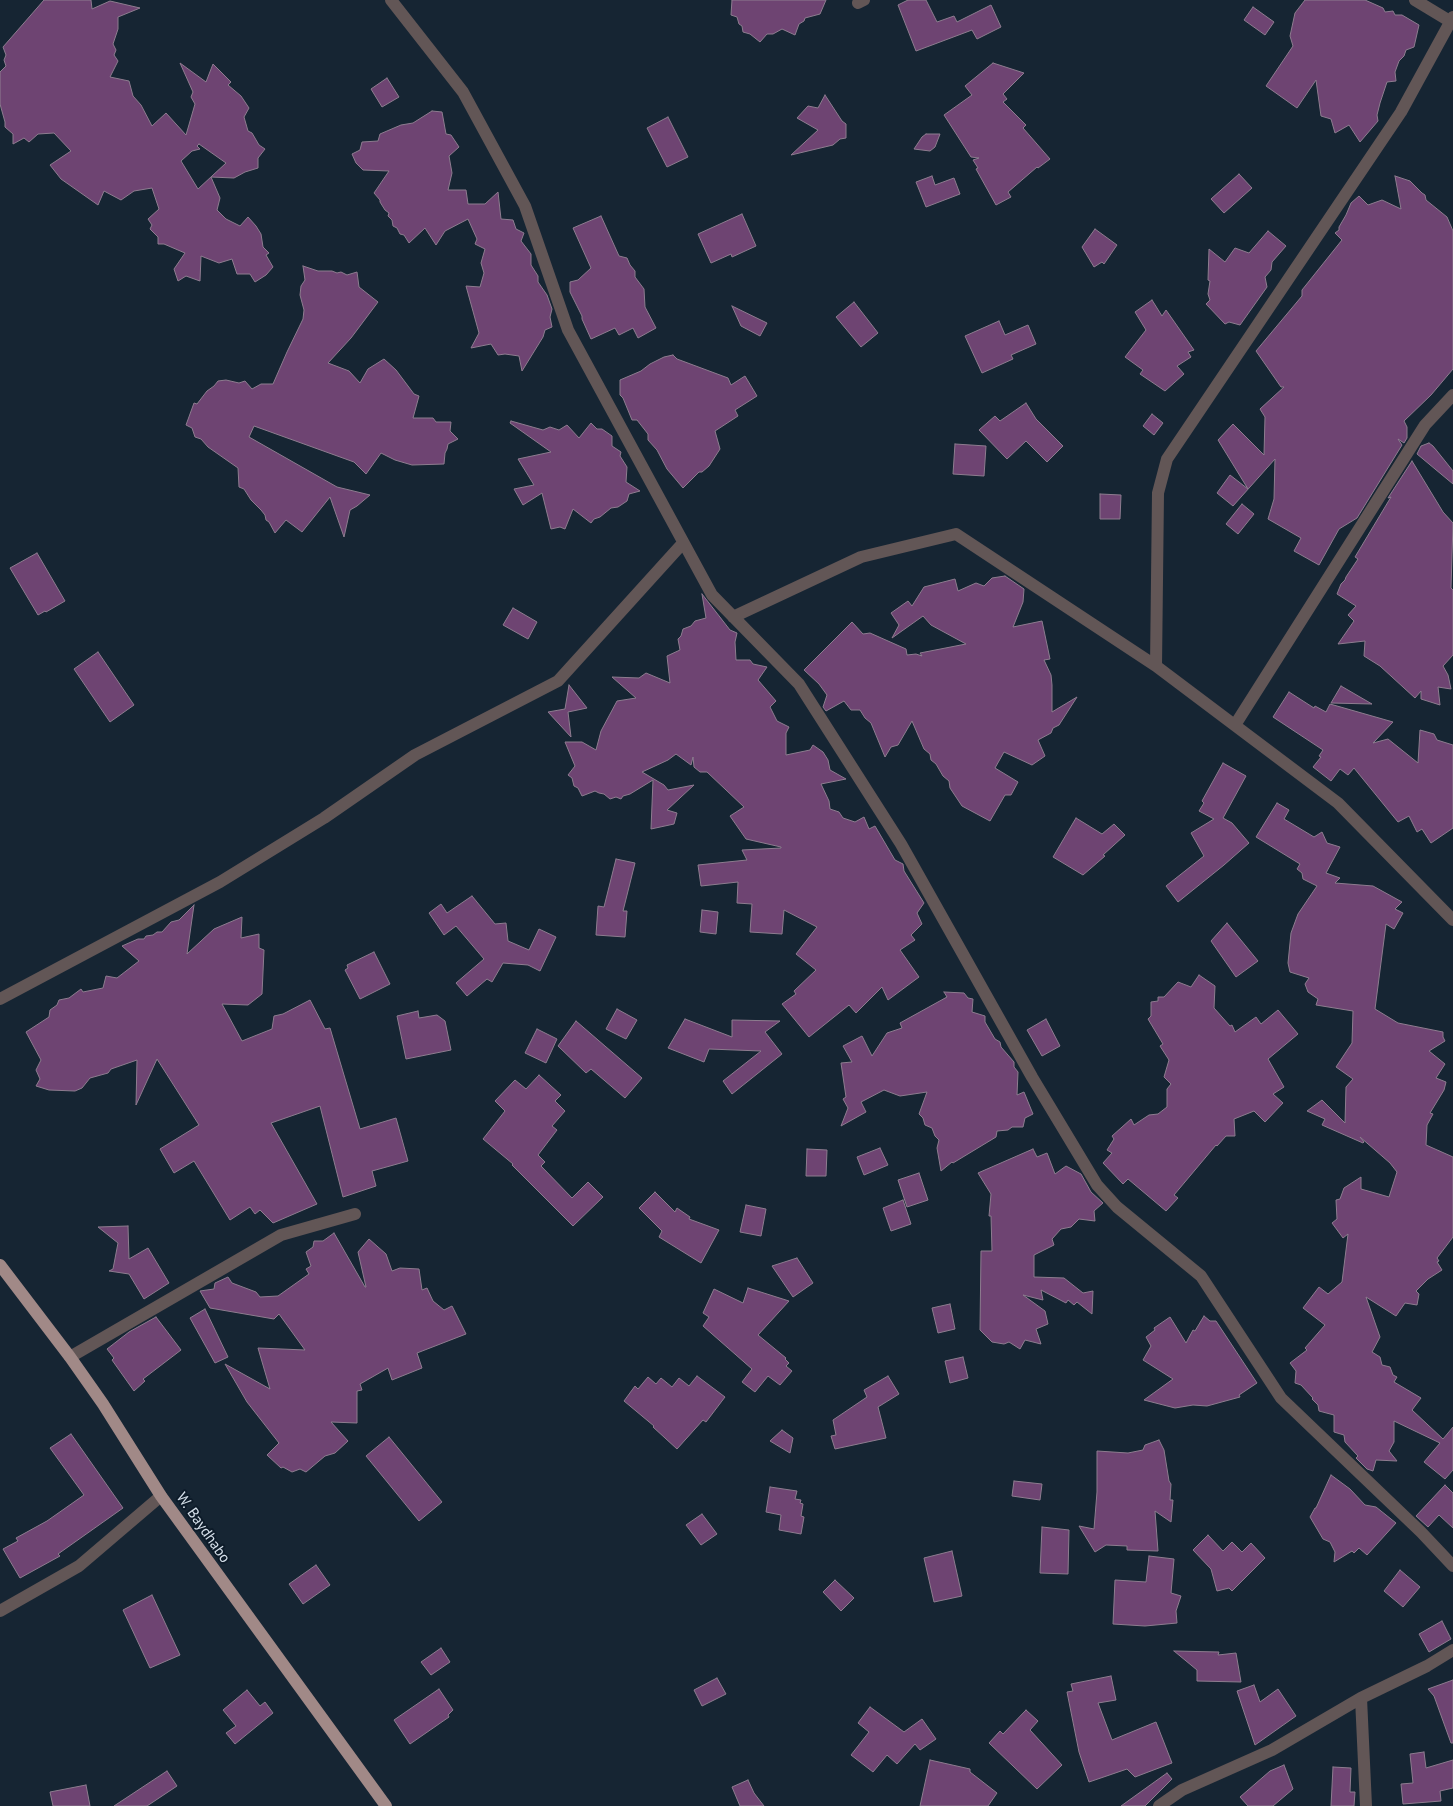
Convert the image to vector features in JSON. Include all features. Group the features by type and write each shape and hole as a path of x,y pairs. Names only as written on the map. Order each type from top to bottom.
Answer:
{"main road":[{"name":"W. Baydhabo","path":"0,1265 70,1356 103,1404 161,1496 386,1806"}],"street":[{"path":"391,0 463,92 525,206 568,330 712,595 799,684 901,844 1032,1077 1096,1185 1117,1207 1201,1276 1281,1398 1421,1532 1453,1566"},
{"path":"1156,666 1158,493 1167,459 1400,112 1452,20 1415,0"},
{"path":"1235,725 1425,425 1453,394"},
{"path":"733,617 861,557 956,534 1156,666 1338,804 1453,920"},
{"path":"0,999 220,882 324,818 415,756 558,681 683,543"},
{"path":"70,1356 281,1235 355,1214"},
{"path":"0,1611 79,1566 161,1496"},
{"path":"1159,1806 1182,1790 1272,1750 1360,1698 1427,1666 1453,1650"},
{"path":"1360,1698 1366,1806"}],"building":[{"path":"44,0 91,0 92,9 110,1 140,8 118,17 118,29 113,44 116,50 114,55 118,61 110,77 129,81 133,96 141,105 152,126 166,113 186,135 195,104 191,97 193,92 180,63 206,82 213,64 231,82 228,85 241,96 249,108 244,117 248,131 252,133 259,145 265,149 258,158 258,168 234,178 211,177 220,198 217,210 226,219 240,226 248,217 261,234 263,247 269,253 266,255 273,267 266,275 255,282 250,274 237,274 232,259 219,263 201,256 200,281 186,276 178,281 174,269 185,253 164,244 158,244 158,237 150,229 152,225 148,219 159,209 152,188 134,191 121,200 104,191 98,205 61,179 50,165 71,151 54,133 38,134 29,142 24,138 13,144 13,134 5,127 0,104 0,72 6,66 4,60 6,55 3,47","holes":["199,144 226,163 198,189 181,161 192,151 200,149 197,146"]},
{"path":"732,0 826,0 820,14 805,18 799,24 795,35 782,29 773,34 767,34 760,42 750,34 743,32 737,17 731,15"},
{"path":"908,0 926,0 937,22 954,16 957,22 991,5 1001,27 977,39 972,30 916,51 898,5"},
{"path":"1305,0 1365,0 1383,8 1385,12 1393,11 1395,15 1402,15 1419,25 1414,47 1406,50 1404,56 1399,61 1395,72 1396,81 1387,82 1377,115 1378,121 1360,142 1349,125 1335,133 1331,119 1321,116 1316,80 1297,108 1266,86 1293,46 1290,36 1295,13"},
{"path":"1253,7 1274,22 1265,35 1244,20"},
{"path":"993,63 1024,73 1003,94 1007,99 1003,102 1026,125 1023,128 1050,159 1037,167 1008,192 1011,197 996,205 976,169 978,168 973,160 979,158 971,157 944,115 972,95 965,86"},
{"path":"387,78 399,97 382,107 371,89"},
{"path":"825,95 846,124 846,138 840,139 833,145 791,155 818,130 797,118 808,106 818,108"},
{"path":"432,111 442,112 446,134 451,135 459,147 449,156 452,173 448,190 466,190 468,204 485,204 498,192 501,219 513,220 516,229 524,233 521,241 531,254 531,265 538,276 538,282 547,295 552,309 550,317 552,327 545,330 543,337 522,371 519,356 498,355 491,344 471,348 479,333 466,286 480,287 484,273 481,263 485,249 475,244 477,239 468,219 445,231 436,245 425,228 409,243 404,235 400,234 397,228 393,226 392,220 388,216 389,213 374,193 389,171 363,170 356,163 352,154 360,150 362,142 378,141 380,134 401,125 413,123"},
{"path":"668,117 688,157 667,167 647,128"},
{"path":"926,134 940,134 935,147 930,151 914,149 922,137"},
{"path":"1239,174 1252,188 1224,213 1211,199"},
{"path":"932,176 935,185 954,178 960,194 926,207 916,182"},
{"path":"1395,176 1410,181 1425,195 1426,200 1447,217 1453,231 1453,369 1431,395 1404,421 1407,427 1407,438 1404,443 1398,439 1402,445 1357,518 1339,529 1319,565 1294,551 1301,538 1268,519 1274,499 1275,459 1233,506 1217,493 1230,475 1248,489 1218,440 1233,424 1264,455 1265,417 1260,409 1284,387 1281,387 1256,351 1302,296 1302,290 1342,240 1335,233 1339,230 1351,203 1359,196 1368,205 1382,200 1401,209"},
{"path":"742,214 756,246 732,257 731,254 711,263 698,234"},
{"path":"601,216 619,256 627,258 635,271 635,277 644,289 645,307 656,328 638,338 633,328 619,335 615,328 591,339 570,292 570,282 578,280 591,268 573,228"},
{"path":"1095,229 1117,245 1104,264 1102,262 1094,267 1082,247"},
{"path":"1268,231 1286,246 1272,262 1271,270 1265,277 1267,287 1240,325 1229,322 1225,324 1206,304 1210,300 1208,294 1210,281 1208,280 1209,249 1225,262 1235,248 1249,253"},
{"path":"303,266 318,271 341,272 347,275 357,272 359,287 378,302 351,338 328,363 349,371 360,383 368,369 384,359 396,370 414,394 419,396 413,418 433,418 436,422 451,422 450,431 458,439 448,444 444,464 412,465 381,453 366,474 354,462 254,426 249,437 337,487 370,495 350,510 344,537 330,497 302,532 286,520 275,533 266,520 265,515 244,489 239,487 238,468 208,447 201,439 195,437 192,428 186,425 194,403 197,404 218,381 226,380 239,383 245,381 252,389 261,384 273,384 303,319 304,310 300,295 301,286 305,280"},
{"path":"1152,300 1162,316 1166,310 1194,350 1188,352 1191,357 1177,366 1184,374 1165,391 1140,374 1143,370 1125,357 1146,330 1135,312"},
{"path":"854,302 878,333 861,347 836,317"},
{"path":"732,306 767,323 760,336 741,326"},
{"path":"999,321 1005,335 1028,325 1036,344 1011,355 1013,359 982,373 965,336"},
{"path":"673,355 677,359 728,378 731,385 745,376 757,396 735,410 738,416 715,431 720,449 709,466 702,472 699,472 683,488 667,469 657,450 648,440 648,434 637,420 632,420 620,395 620,380 641,371 664,357"},
{"path":"1026,403 1036,419 1063,446 1047,462 1026,441 1007,459 979,430 995,416 1000,421"},
{"path":"1152,414 1163,423 1154,435 1143,426"},
{"path":"511,421 543,430 550,427 559,430 567,425 579,438 591,423 597,429 602,429 612,436 612,446 621,452 620,456 627,467 626,482 640,491 629,494 627,501 618,507 611,508 591,523 573,509 565,529 560,527 551,529 542,493 523,505 514,489 534,485 518,459 551,452 510,423"},
{"path":"1429,443 1453,471 1453,484 1417,454 1421,446"},
{"path":"955,444 986,446 984,476 953,474"},
{"path":"1412,461 1443,512 1453,523 1451,588 1453,590 1453,655 1443,666 1448,675 1451,689 1438,687 1440,705 1421,699 1421,691 1415,698 1380,666 1364,656 1365,641 1338,644 1354,621 1348,615 1356,606 1337,594 1341,584 1358,559 1355,557 1391,497 1388,498"},
{"path":"1100,494 1121,495 1120,519 1100,519"},
{"path":"1242,504 1254,514 1238,534 1226,524"},
{"path":"37,553 65,601 38,615 10,568"},
{"path":"1005,576 1024,589 1023,602 1013,627 1042,621 1050,659 1044,660 1051,675 1052,712 1077,697 1059,725 1053,728 1051,733 1038,740 1045,756 1032,765 1004,752 995,768 1018,782 1011,795 1005,795 990,821 962,806 950,788 949,781 931,760 930,754 924,749 912,721 898,745 891,747 885,757 871,723 860,710 851,710 844,701 826,711 823,707 827,695 819,684 804,670 852,622 863,634 870,633 906,649 907,655 916,654 922,656 920,653 966,644 931,625 923,616 892,638 899,625 891,613 908,601 912,606 924,587 955,579 958,591 976,583 984,586 992,578"},
{"path":"702,594 730,630 737,633 735,642 736,660 750,660 753,664 767,667 758,680 776,701 770,707 777,721 789,727 786,733 786,755 810,750 813,745 823,752 828,760 830,770 846,779 821,784 829,801 830,809 839,812 843,818 855,822 864,817 869,829 875,826 895,860 903,864 904,871 924,903 917,913 922,924 911,935 915,940 900,950 919,977 888,1000 882,987 856,1013 849,1005 809,1037 782,1004 796,994 794,991 816,970 796,954 817,927 784,910 782,934 750,932 752,904 737,903 738,882 701,886 698,865 747,860 742,850 781,847 746,839 730,816 744,807 707,772 700,772 694,767 693,757 691,765 676,754 668,760 642,772 664,785 668,790 694,785 667,810 677,813 674,824 651,829 653,780 630,794 623,796 621,799 616,797 610,799 604,794 595,791 582,796 578,788 574,786 572,778 568,775 575,766 565,742 582,742 596,750 601,731 617,701 636,698 612,677 639,678 646,673 670,683 667,656 680,650 678,639 683,629 691,626 695,621 706,618"},
{"path":"513,608 537,622 528,639 503,625"},
{"path":"98,652 134,705 110,722 74,669"},
{"path":"569,685 587,708 568,712 571,737 548,712 565,709"},
{"path":"1341,686 1372,704 1331,703"},
{"path":"1289,692 1314,708 1315,706 1326,712 1330,704 1393,722 1373,743 1388,739 1418,763 1420,730 1434,734 1437,740 1453,745 1453,828 1431,843 1422,829 1417,832 1409,816 1398,822 1354,768 1348,775 1340,769 1331,781 1313,767 1321,757 1319,756 1323,750 1273,717"},
{"path":"1223,763 1246,776 1223,818 1232,823 1249,843 1178,902 1166,886 1204,856 1191,833 1214,819 1199,811 1204,803 1202,801"},
{"path":"1277,803 1289,810 1284,819 1314,837 1322,832 1327,843 1340,847 1326,873 1340,878 1335,883 1373,886 1402,902 1395,909 1403,913 1394,929 1386,924 1375,1009 1398,1023 1443,1032 1445,1041 1429,1051 1445,1064 1436,1078 1446,1082 1444,1090 1430,1113 1433,1114 1427,1125 1426,1145 1453,1157 1453,1237 1437,1258 1439,1261 1437,1262 1442,1270 1428,1279 1416,1291 1419,1294 1417,1305 1405,1303 1396,1316 1366,1297 1380,1337 1372,1352 1380,1357 1382,1365 1390,1367 1393,1375 1397,1377 1394,1382 1421,1398 1412,1410 1443,1439 1453,1427 1453,1470 1445,1479 1424,1462 1440,1443 1394,1421 1394,1442 1389,1451 1397,1461 1376,1460 1373,1471 1367,1469 1356,1458 1358,1456 1345,1442 1344,1435 1334,1432 1334,1415 1319,1411 1318,1405 1313,1398 1301,1385 1295,1383 1296,1371 1290,1363 1307,1350 1305,1348 1325,1325 1303,1308 1319,1287 1328,1294 1342,1282 1348,1234 1343,1238 1332,1223 1337,1219 1336,1200 1340,1199 1344,1188 1361,1177 1361,1189 1389,1197 1397,1172 1390,1163 1360,1137 1363,1143 1322,1125 1325,1119 1307,1111 1322,1100 1345,1123 1346,1087 1353,1079 1336,1067 1352,1043 1353,1011 1316,1005 1318,999 1308,992 1305,984 1309,978 1290,972 1288,963 1291,933 1298,914 1317,886 1303,879 1302,873 1297,869 1300,864 1256,837"},
{"path":"1076,818 1102,834 1114,824 1125,835 1083,875 1053,857"},
{"path":"616,859 635,863 623,911 627,911 625,937 596,935 598,906 604,907"},
{"path":"472,896 495,924 506,923 508,941 529,950 539,929 556,937 540,971 528,965 503,963 492,982 487,979 467,996 456,983 484,959 456,926 444,935 429,913 441,904 447,913"},
{"path":"194,905 187,954 214,929 242,917 241,938 259,934 259,948 264,950 262,994 248,1005 222,1004 242,1041 272,1029 274,1016 283,1014 310,1000 325,1029 330,1028 360,1129 396,1118 408,1161 372,1171 376,1186 343,1197 320,1106 271,1123 317,1204 273,1223 260,1210 255,1214 250,1207 230,1220 194,1161 174,1173 160,1149 199,1125 157,1059 136,1105 137,1060 111,1069 108,1073 90,1078 82,1088 75,1091 49,1090 36,1086 40,1079 36,1070 41,1060 26,1032 49,1017 50,1010 57,1005 59,1000 69,998 81,989 83,992 103,988 106,976 117,978 139,961 122,946 138,939 144,939 146,936 157,932 162,932 171,922 179,920"},
{"path":"702,910 718,912 716,934 700,932"},
{"path":"1227,923 1258,961 1236,977 1211,941"},
{"path":"374,952 390,984 360,999 345,970 348,968 347,965"},
{"path":"1199,975 1215,986 1214,1008 1230,1026 1232,1025 1235,1032 1256,1017 1261,1024 1278,1010 1298,1034 1268,1059 1284,1087 1273,1094 1283,1103 1265,1122 1254,1111 1234,1119 1235,1136 1226,1136 1216,1145 1174,1195 1178,1198 1166,1211 1128,1179 1123,1184 1103,1163 1112,1153 1107,1150 1114,1139 1112,1136 1131,1119 1134,1125 1149,1115 1158,1114 1167,1107 1167,1089 1171,1084 1164,1077 1169,1060 1160,1046 1163,1044 1148,1019 1151,1016 1151,1002 1158,1001 1158,997 1164,997 1178,982 1191,987"},
{"path":"944,992 964,993 968,998 973,999 972,1012 985,1016 985,1022 995,1039 1000,1042 1001,1047 1014,1062 1014,1067 1018,1072 1017,1095 1024,1092 1033,1114 1025,1118 1023,1127 1012,1127 1008,1130 997,1131 996,1137 952,1162 941,1171 937,1148 939,1140 932,1128 925,1125 923,1118 919,1114 927,1092 900,1096 884,1090 861,1102 866,1112 841,1126 848,1108 843,1099 846,1097 841,1063 852,1062 843,1046 862,1036 872,1056 887,1033 902,1028 900,1023 947,997"},
{"path":"617,1009 637,1020 626,1039 606,1029"},
{"path":"418,1011 419,1018 437,1015 445,1021 451,1050 406,1059 397,1016"},
{"path":"685,1019 732,1037 732,1020 780,1021 765,1032 782,1054 732,1094 723,1081 761,1051 709,1049 704,1062 668,1048"},
{"path":"1046,1019 1060,1046 1042,1056 1027,1030"},
{"path":"576,1021 642,1078 625,1098 591,1069 586,1073 558,1046"},
{"path":"537,1029 557,1039 546,1063 525,1053"},
{"path":"539,1075 561,1095 555,1101 565,1111 552,1126 557,1130 538,1155 545,1162 541,1166 572,1198 588,1182 603,1197 573,1226 513,1164 483,1139 505,1111 495,1101 515,1080 526,1089"},
{"path":"880,1148 888,1165 864,1175 857,1157"},
{"path":"807,1149 827,1150 826,1176 806,1176"},
{"path":"1033,1149 1037,1157 1047,1153 1055,1174 1066,1166 1081,1174 1091,1192 1103,1203 1094,1211 1095,1221 1079,1219 1071,1227 1061,1229 1052,1239 1054,1245 1034,1255 1034,1277 1064,1278 1083,1293 1093,1291 1092,1314 1077,1302 1074,1305 1068,1300 1066,1303 1041,1290 1043,1300 1023,1295 1045,1311 1048,1324 1036,1329 1041,1344 1025,1340 1020,1349 1009,1342 1004,1344 992,1342 980,1330 981,1251 992,1251 991,1216 989,1216 991,1194 978,1173"},
{"path":"919,1173 928,1200 907,1207 898,1180"},
{"path":"655,1192 675,1212 677,1208 690,1217 689,1219 719,1230 701,1263 659,1237 662,1231 639,1208"},
{"path":"903,1200 911,1224 891,1231 883,1208"},
{"path":"746,1205 766,1209 761,1236 740,1232"},
{"path":"128,1226 129,1259 148,1248 169,1283 144,1299 129,1274 109,1271 113,1269 118,1243 98,1227"},
{"path":"334,1233 365,1287 358,1252 369,1239 386,1254 392,1271 400,1268 419,1269 422,1290 427,1288 433,1301 444,1310 452,1306 466,1334 417,1353 422,1368 392,1380 388,1368 360,1384 362,1390 357,1391 357,1423 331,1422 348,1441 335,1453 325,1456 306,1472 300,1469 292,1472 283,1467 281,1468 267,1455 279,1443 247,1402 225,1364 270,1389 258,1348 305,1350 279,1314 274,1319 210,1308 200,1291 214,1289 215,1283 228,1277 232,1283 256,1292 260,1297 278,1296 309,1274 306,1269 311,1266 306,1252 313,1247 314,1241 323,1241"},
{"path":"797,1258 813,1283 793,1297 772,1266"},
{"path":"748,1288 789,1301 758,1335 786,1358 789,1363 786,1366 792,1371 780,1385 768,1376 755,1392 742,1382 752,1369 703,1326 709,1317 703,1313 714,1289 743,1303"},
{"path":"950,1304 955,1329 938,1333 932,1308"},
{"path":"205,1309 228,1357 215,1363 190,1318"},
{"path":"1204,1316 1210,1321 1216,1321 1257,1383 1239,1395 1240,1397 1207,1406 1193,1405 1175,1408 1144,1400 1173,1379 1143,1360 1151,1346 1146,1337 1155,1330 1154,1328 1170,1317 1186,1343"},
{"path":"156,1317 181,1350 143,1379 145,1381 134,1391 112,1360 114,1358 107,1349 129,1332"},
{"path":"963,1357 968,1378 950,1383 945,1361"},
{"path":"697,1376 725,1397 706,1422 703,1420 677,1449 654,1426 624,1401 635,1386 638,1389 648,1377 656,1384 661,1378 672,1387 679,1378 689,1386"},
{"path":"888,1376 899,1394 878,1407 886,1438 835,1449 831,1436 836,1435 833,1420 867,1397 864,1390"},
{"path":"782,1430 793,1438 790,1453 770,1441"},
{"path":"71,1434 123,1508 58,1554 60,1556 20,1578 3,1549 18,1541 16,1538 47,1521 84,1495 50,1448"},
{"path":"389,1437 442,1502 419,1521 366,1456"},
{"path":"1159,1440 1164,1450 1171,1484 1170,1500 1173,1500 1171,1522 1155,1511 1158,1551 1127,1550 1127,1546 1106,1545 1095,1552 1079,1526 1094,1529 1097,1492 1097,1451 1128,1453 1143,1450 1145,1445"},
{"path":"1331,1475 1350,1489 1365,1505 1376,1507 1396,1523 1367,1555 1359,1548 1354,1553 1352,1551 1334,1562 1335,1552 1330,1542 1323,1539 1310,1517"},
{"path":"1014,1481 1042,1484 1040,1500 1012,1496"},
{"path":"1445,1485 1453,1493 1453,1528 1439,1515 1428,1527 1416,1516"},
{"path":"770,1487 797,1491 795,1499 801,1500 800,1503 803,1504 801,1516 804,1517 801,1534 779,1530 781,1515 766,1512"},
{"path":"702,1514 717,1534 701,1545 686,1525"},
{"path":"1042,1527 1069,1530 1068,1574 1040,1573"},
{"path":"1208,1535 1223,1551 1232,1542 1242,1552 1251,1543 1265,1558 1232,1591 1229,1588 1217,1591 1211,1569 1193,1550"},
{"path":"952,1551 962,1596 934,1602 924,1558"},
{"path":"1149,1556 1174,1559 1171,1593 1181,1596 1176,1611 1177,1623 1145,1626 1113,1624 1115,1580 1146,1582"},
{"path":"316,1565 330,1585 303,1604 289,1584"},
{"path":"1400,1570 1420,1587 1403,1607 1384,1591"},
{"path":"835,1580 854,1598 841,1611 823,1592"},
{"path":"152,1595 180,1655 150,1668 123,1610"},
{"path":"1442,1621 1451,1639 1429,1652 1419,1634"},
{"path":"441,1648 450,1662 431,1675 421,1662"},
{"path":"1174,1651 1219,1652 1218,1655 1236,1653 1241,1682 1197,1681 1197,1670"},
{"path":"1111,1676 1116,1700 1098,1703 1112,1740 1156,1722 1172,1763 1135,1777 1127,1769 1089,1782 1079,1752 1067,1692 1073,1691 1071,1684"},
{"path":"717,1678 726,1694 702,1706 694,1690"},
{"path":"1453,1680 1453,1743 1451,1743 1434,1696 1428,1689"},
{"path":"1254,1685 1260,1702 1278,1689 1296,1716 1255,1745 1237,1691"},
{"path":"439,1689 453,1710 448,1715 449,1717 410,1744 394,1720"},
{"path":"247,1690 260,1706 265,1702 273,1713 235,1744 226,1733 236,1726 223,1710"},
{"path":"870,1707 904,1732 922,1719 936,1739 920,1750 915,1744 897,1764 887,1755 873,1772 851,1755 869,1732 858,1723"},
{"path":"1026,1710 1038,1721 1030,1730 1062,1765 1037,1789 989,1743 1000,1731 1003,1734"},
{"path":"1424,1752 1426,1768 1453,1760 1453,1788 1440,1791 1441,1801 1403,1804 1401,1784 1413,1783 1410,1754"},
{"path":"930,1760 970,1769 970,1772 997,1793 988,1806 920,1806"},
{"path":"1284,1765 1293,1789 1273,1806 1248,1806 1240,1797 1270,1771"},
{"path":"1333,1767 1351,1768 1350,1792 1355,1792 1354,1806 1331,1806"},
{"path":"167,1771 177,1786 147,1806 114,1806"},
{"path":"1167,1773 1172,1779 1145,1806 1121,1806"},
{"path":"748,1780 754,1793 764,1806 740,1806 732,1787"},
{"path":"86,1785 90,1806 53,1806 50,1792"}]}
